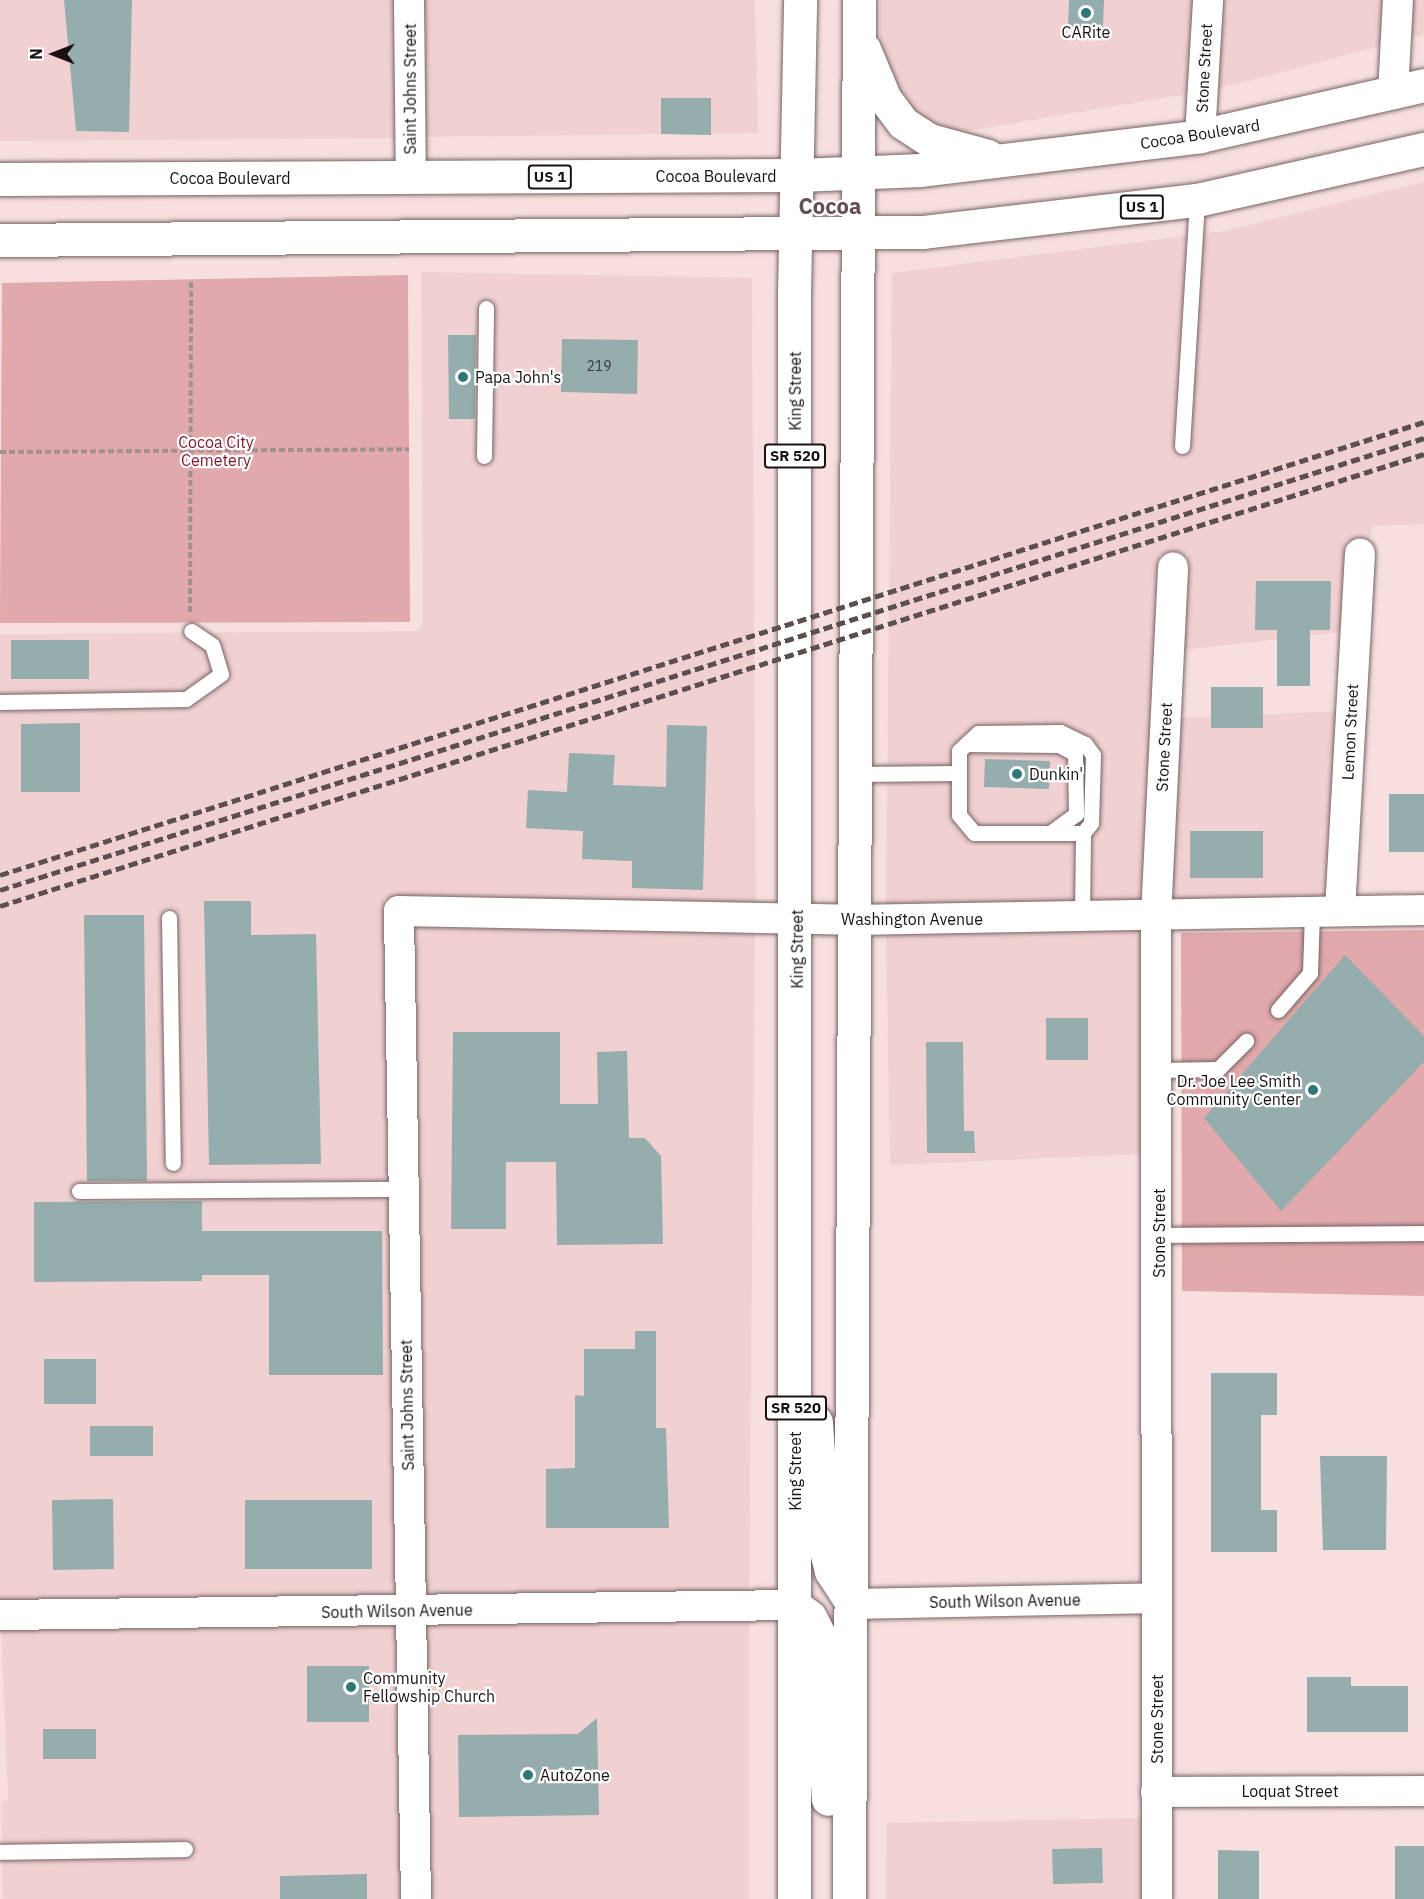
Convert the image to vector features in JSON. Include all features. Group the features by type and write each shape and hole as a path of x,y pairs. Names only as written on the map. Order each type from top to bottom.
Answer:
{"main road":[{"name":"King Street","path":"794,1899 796,235 800,175 800,0"},
{"path":"849,1899 853,1604 855,234 859,0"},
{"path":"860,39 885,99 903,123 929,140 1012,163"},
{"name":"Cocoa Boulevard","path":"0,179 800,175 1012,163 1200,136 1393,94 1424,85"},
{"name":"US 1","path":"0,240 796,235 855,234 1016,224 1197,200 1424,148"},
{"path":"796,1293 816,1408 824,1543 831,1571 853,1604"},
{"path":"794,1605 810,1617 819,1635 829,1855 837,1899"}],"street":[{"name":"Saint Johns Street","path":"409,0 411,178"},
{"name":"Stone Street","path":"1200,136 1208,0"},
{"path":"1393,94 1398,0"},
{"name":"Lemon Street","path":"1326,911 1360,554"},
{"name":"Stone Street","path":"1157,1899 1159,1235 1156,917 1173,567"},
{"name":"Washington Avenue","path":"399,911 854,920 1156,917 1424,910"},
{"name":"Saint Johns Street","path":"399,911 416,1899"},
{"name":"South Wilson Avenue","path":"853,1604 1157,1598"},
{"name":"South Wilson Avenue","path":"0,1615 794,1605"},
{"name":"Loquat Street","path":"1156,1791 1424,1791"}],"lane":[{"path":"1182,446 1197,200"},
{"path":"484,456 486,308"},
{"path":"0,702 186,699 220,674 212,645 190,631"},
{"path":"1082,918 1083,833 1091,823 1093,755 1085,744 1060,732 972,738 958,751 958,815 974,833 1083,833"},
{"path":"972,738 1059,745 1075,754 1076,814 1049,833"},
{"path":"854,774 958,773"},
{"path":"1278,1010 1310,973 1326,911"},
{"path":"170,918 173,1163"},
{"path":"1157,1070 1218,1069 1246,1041"},
{"path":"79,1191 403,1190"},
{"path":"1159,1235 1424,1233"},
{"path":"0,1852 185,1849"}],"path":[{"path":"190,279 190,631"},
{"path":"0,452 409,449"}],"shaded area":[{"path":"0,0 394,0 396,138 0,141"},
{"path":"424,0 755,0 758,133 425,137"},
{"path":"880,0 1193,0 1188,94 955,133 936,128 914,114 898,94 880,48"},
{"path":"1223,0 1383,0 1380,46 1218,89"},
{"path":"1412,0 1424,0 1424,34 1410,38"},
{"path":"1424,182 1424,524 1372,526 1370,541 1346,540 1341,632 1184,650 1188,555 1159,554 1142,904 886,907 892,273 1225,231"},
{"path":"421,272 752,278 756,904 384,898 395,1599 0,1602 0,634 418,631 423,622"},
{"path":"1337,711 1326,898 1171,903 1180,718"},
{"path":"414,924 755,930 749,1593 425,1598"},
{"path":"1141,930 1143,1154 890,1165 886,933"},
{"path":"749,1619 749,1899 431,1899 425,1624"},
{"path":"396,1625 401,1899 3,1899 1,1801 8,1800 1,1628"},
{"path":"1142,1818 1142,1899 886,1899 887,1823"}],"green space":[{"name":"Cocoa City Cemetery","path":"408,275 410,622 0,623 2,283"},
{"path":"1424,930 1424,1296 1182,1291 1181,933"}],"building":[{"path":"64,0 132,0 129,132 76,131"},
{"name":"CARite","path":"1069,0 1104,0 1103,28 1068,26"},
{"path":"661,98 711,98 711,135 661,134"},
{"path":"448,335 476,335 475,419 449,419"},
{"path":"562,339 638,340 637,394 561,392"},
{"path":"1256,581 1331,581 1330,630 1310,630 1310,686 1277,686 1277,630 1255,630"},
{"path":"11,640 89,640 89,679 11,679"},
{"path":"1211,687 1263,687 1263,728 1211,728"},
{"path":"80,723 80,792 21,792 21,724"},
{"path":"667,725 707,726 703,890 632,888 632,861 582,859 583,831 526,828 528,790 567,792 569,753 615,755 613,785 666,787"},
{"name":"Dunkin'","path":"985,759 1050,761 1049,789 984,787"},
{"path":"1389,794 1424,794 1424,852 1389,852"},
{"path":"1190,831 1263,831 1263,878 1190,878"},
{"path":"204,901 251,901 251,935 316,934 321,1164 209,1165"},
{"path":"84,915 144,915 147,1181 87,1181"},
{"name":"Dr. Joe Lee Smith Community Center","path":"1345,955 1424,1036 1424,1062 1281,1211 1204,1118"},
{"path":"1046,1018 1088,1018 1088,1060 1046,1060"},
{"path":"453,1032 560,1032 560,1104 598,1104 597,1052 627,1051 629,1138 645,1138 661,1156 663,1244 557,1245 556,1162 506,1162 506,1229 451,1229"},
{"path":"926,1042 963,1042 964,1131 974,1131 975,1153 927,1153"},
{"path":"202,1201 202,1231 382,1231 383,1375 269,1375 269,1275 202,1275 202,1281 34,1282 34,1202"},
{"path":"635,1331 656,1331 656,1428 666,1428 669,1528 546,1528 546,1469 575,1468 575,1395 584,1396 584,1349 635,1349"},
{"path":"44,1359 96,1359 96,1404 44,1404"},
{"path":"1211,1373 1277,1373 1277,1415 1261,1415 1261,1510 1277,1510 1277,1552 1211,1552"},
{"path":"90,1426 153,1426 153,1456 90,1456"},
{"path":"1320,1456 1387,1456 1386,1550 1323,1550"},
{"path":"113,1499 114,1569 53,1570 52,1500"},
{"path":"245,1500 372,1500 372,1569 245,1569"},
{"path":"307,1666 369,1666 369,1722 307,1722"},
{"path":"1307,1677 1351,1677 1351,1686 1408,1686 1408,1732 1307,1732"},
{"name":"AutoZone","path":"597,1718 599,1815 459,1817 458,1735 578,1734"},
{"path":"43,1729 96,1729 96,1759 43,1759"},
{"path":"1395,1846 1424,1846 1424,1899 1395,1899"},
{"path":"1102,1848 1103,1883 1053,1884 1052,1849"},
{"path":"1218,1850 1259,1851 1259,1899 1218,1899"},
{"path":"367,1874 367,1899 280,1899 280,1876"}],"railway":[{"path":"0,875 1424,422"},
{"path":"0,890 1424,438"},
{"path":"0,906 1424,454"}],"place":[{"name":"CARite","path":"1086,13"},
{"name":"Papa John's","path":"463,377"},
{"name":"Dunkin'","path":"1017,774"},
{"name":"Dr. Joe Lee Smith Community Center","path":"1313,1090"},
{"name":"Community Fellowship Church","path":"351,1687"},
{"name":"AutoZone","path":"528,1775"}],"district":[{"name":"Cocoa","path":"830,206"}]}
